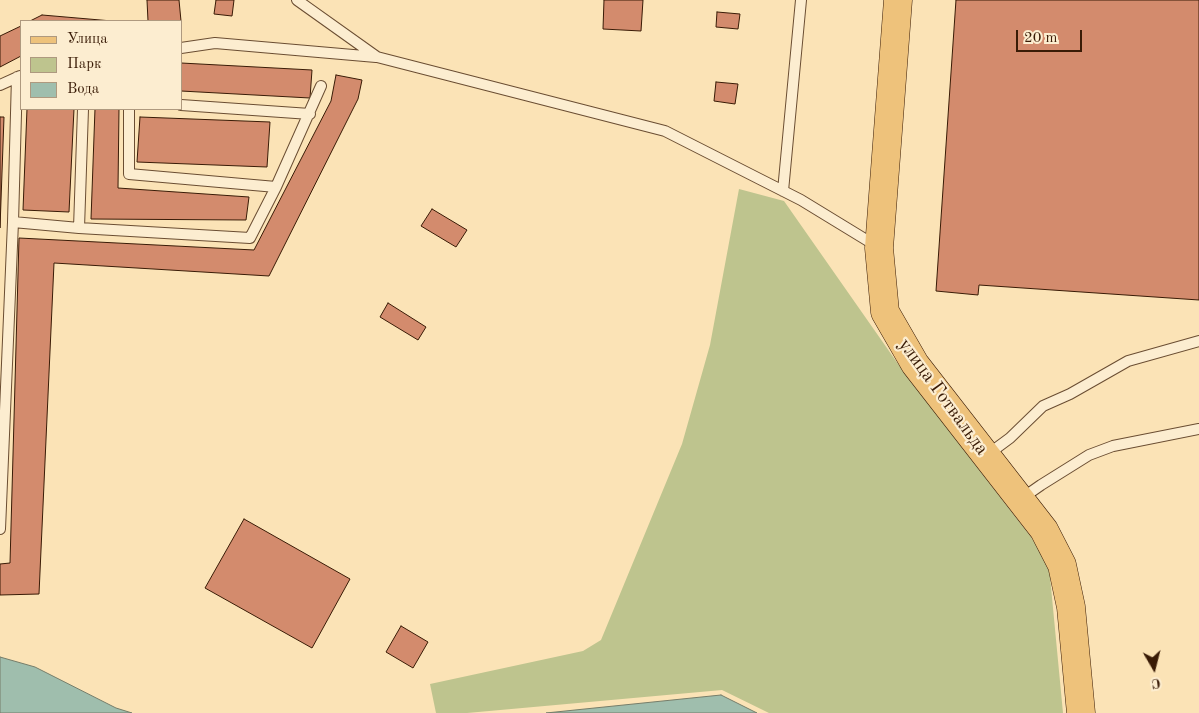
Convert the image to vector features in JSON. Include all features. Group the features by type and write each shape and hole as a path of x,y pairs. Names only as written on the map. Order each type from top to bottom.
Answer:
{"main road":[{"name":"улица Готвальда","path":"898,0 878,248 885,312 914,364 1044,530 1062,565 1071,607 1080,713"}],"lane":[{"path":"297,0 376,58"},
{"path":"783,191 801,0"},
{"path":"182,48 215,44 376,58 665,131 801,200 878,248"},
{"path":"0,85 19,76 0,529"},
{"path":"13,222 79,228 250,238 276,187 321,86"},
{"path":"182,105 310,114"},
{"path":"79,228 83,110"},
{"path":"129,110 129,174 276,187"},
{"path":"986,456 1010,438 1043,406 1070,394 1128,362 1199,341"},
{"path":"1020,500 1089,455 1113,446 1199,429"}],"green space":[{"path":"739,189 784,201 903,371 1031,537 1049,566 1063,713 769,713 722,690 467,713 436,713 430,684 583,651 601,640 682,444 710,345"}],"water":[{"path":"0,657 35,667 116,708 132,713 0,713"},
{"path":"721,695 757,713 546,713 575,710"}],"building":[{"path":"147,0 179,0 181,20 148,20"},
{"path":"216,0 234,0 232,16 214,14"},
{"path":"604,0 643,0 641,31 603,29"},
{"path":"956,0 1199,0 1199,300 979,285 978,295 936,291"},
{"path":"717,12 740,14 738,29 716,27"},
{"path":"42,15 100,20 32,20"},
{"path":"20,26 20,57 0,67 0,36"},
{"path":"182,63 312,70 310,98 182,91"},
{"path":"336,75 362,80 358,99 269,276 54,263 39,594 0,595 0,564 10,563 19,238 254,250 331,101"},
{"path":"716,82 738,84 735,104 714,101"},
{"path":"27,110 74,110 69,212 23,210"},
{"path":"95,110 119,110 118,188 249,197 246,220 91,219"},
{"path":"0,117 4,117 0,228"},
{"path":"140,117 270,122 267,167 137,162"},
{"path":"432,209 467,230 456,247 421,226"},
{"path":"388,303 426,327 418,340 380,317"},
{"path":"244,519 350,579 312,648 205,588"},
{"path":"401,626 428,642 413,668 386,652"}]}
